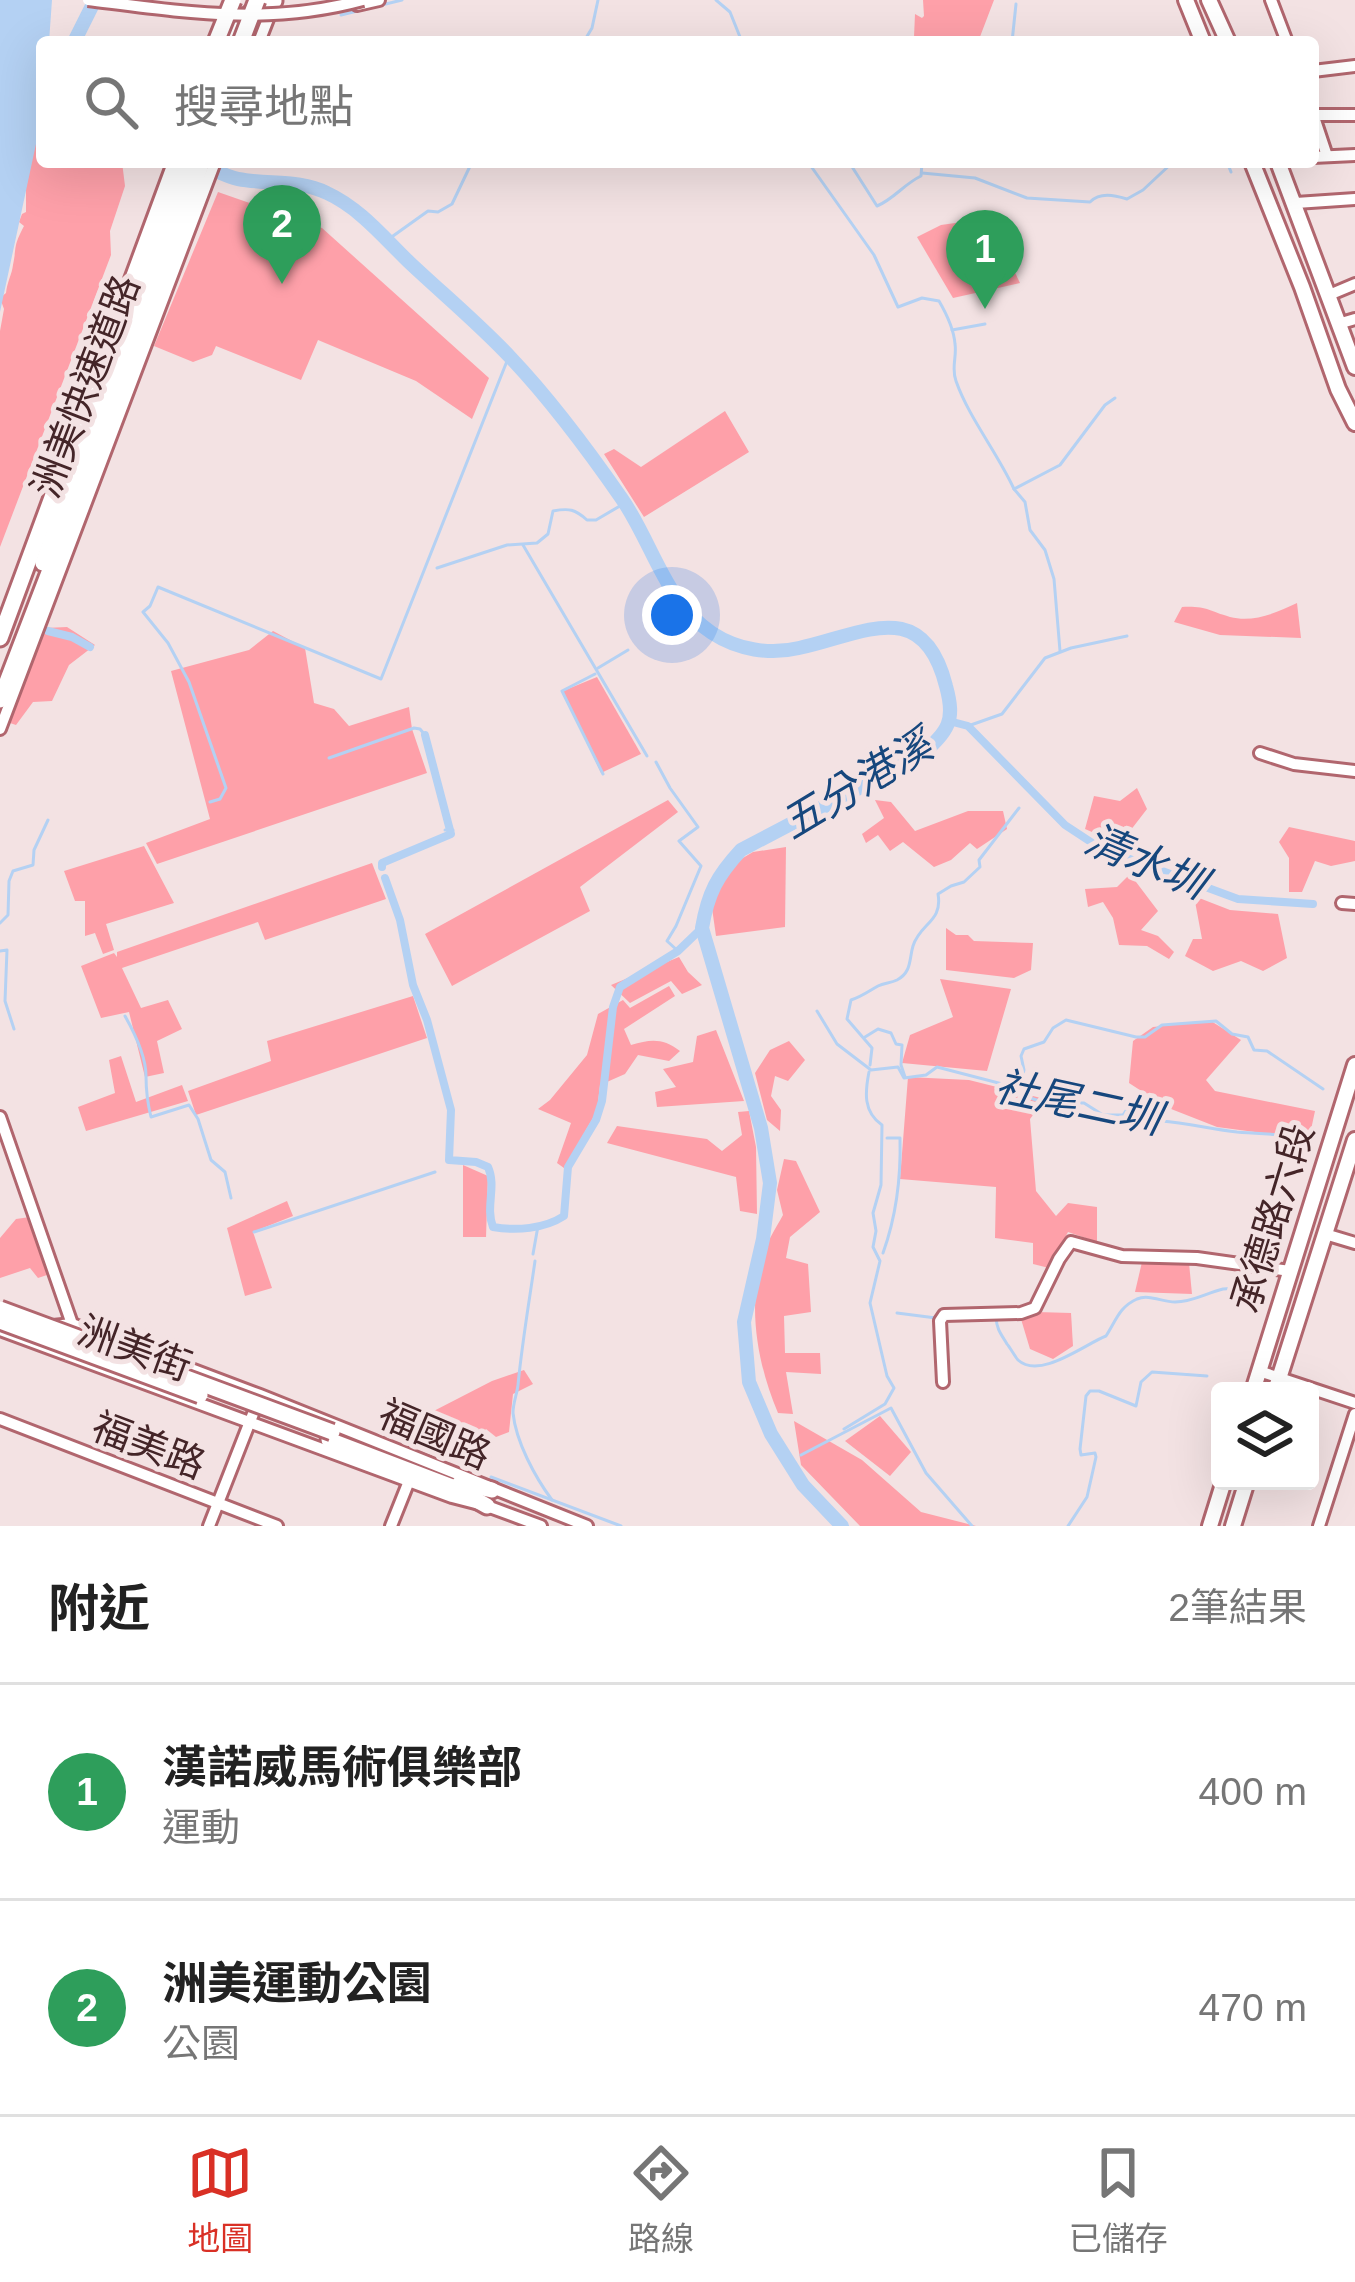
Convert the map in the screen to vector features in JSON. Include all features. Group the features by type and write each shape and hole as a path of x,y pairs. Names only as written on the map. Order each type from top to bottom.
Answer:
{"highway":[{"path":"218,36 233,0"},
{"path":"235,36 271,3"},
{"path":"246,36 271,3"},
{"name":"洲美快速道路","path":"2,632 174,168"},
{"path":"14,664 27,604 188,168"},
{"name":"洲美快速道路","path":"0,700 200,168"},
{"path":"2,632 52,533"},
{"path":"0,1318 470,1487 489,1498"}],"main road":[{"path":"1186,0 1201,36"},
{"path":"1209,0 1225,36"},
{"path":"1254,168 1338,389 1351,402 1355,423"},
{"path":"1281,168 1355,367"},
{"name":"承德路六段","path":"1255,1382 1355,1065"},
{"name":"承德路六段","path":"1278,1382 1355,1140"},
{"path":"1210,1526 1221,1490"},
{"path":"1233,1526 1244,1490"}],"street":[{"path":"88,0 243,17 321,10 364,0"},
{"path":"132,0 243,11 343,0"},
{"path":"261,36 271,3 380,0"},
{"path":"1271,0 1285,36"},
{"path":"1319,69 1355,66"},
{"path":"1319,115 1355,115"},
{"path":"1319,131 1328,156"},
{"path":"1319,157 1355,155"},
{"path":"0,729 213,168"},
{"path":"1296,203 1355,199"},
{"path":"1329,295 1355,284"},
{"path":"1338,325 1355,319"},
{"path":"1260,754 1294,764 1355,771"},
{"name":"洲美街","path":"0,1117 72,1324"},
{"path":"1325,1234 1355,1243"},
{"path":"943,1382 940,1321 944,1315 1007,1314 1035,1308 1071,1242 1122,1256 1197,1258 1290,1271"},
{"name":"洲美街","path":"0,1318 35,1325 72,1324 260,1395"},
{"name":"洲美街","path":"0,1318 249,1422"},
{"path":"1259,1371 1273,1382"},
{"path":"209,1526 260,1395"},
{"name":"福國路","path":"260,1395 461,1474 489,1498 541,1526"},
{"path":"1319,1395 1355,1403"},
{"path":"1319,1526 1355,1414"},
{"name":"福美路","path":"0,1419 277,1526"},
{"name":"福國路","path":"249,1422 452,1497 489,1498 587,1526"},
{"path":"391,1526 409,1481"}],"shaded area":[{"path":"923,0 994,0 980,36 914,36 915,14 924,16"},
{"path":"36,139 36,168 123,168 125,186 110,231 111,255 0,547 0,331 4,309 0,298 6,293 24,226 19,222 26,212 26,174"},
{"path":"218,192 322,228 489,378 472,419 416,381 318,340 301,380 216,346 212,355 193,362 154,346"},
{"path":"962,222 995,231 1020,283 953,298 917,237 941,225"},
{"path":"725,411 749,452 644,517 604,454 614,449 641,467"},
{"path":"1297,603 1301,638 1220,635 1174,622 1182,607 1247,619"},
{"path":"67,627 95,645 69,665 52,701 33,702 16,725 7,722 45,628"},
{"path":"273,631 305,648 314,703 334,709 349,726 409,707 427,773 157,864 146,843 210,819 171,671 249,650"},
{"path":"597,677 641,754 601,773 563,691"},
{"path":"1137,788 1147,809 1120,844 1085,829 1094,796 1120,801"},
{"path":"668,800 678,812 580,887 590,911 452,986 425,934"},
{"path":"875,800 891,802 915,831 968,811 1003,811 1007,829 977,849 970,843 951,860 934,867 903,842 890,851 878,835 866,843 862,834 884,818"},
{"path":"1289,827 1355,841 1355,861 1331,866 1315,861 1302,892 1289,892 1289,858 1279,842"},
{"path":"144,846 174,903 106,924 114,950 103,954 95,933 85,936 85,901 75,901 64,871"},
{"path":"786,847 785,927 716,936 711,901 731,865 753,852"},
{"path":"372,863 386,899 265,940 258,922 122,968 141,1008 168,1000 182,1029 157,1041 164,1073 145,1077 129,1012 101,1018 81,966"},
{"path":"1130,874 1158,911 1141,930 1158,936 1174,952 1169,959 1147,946 1119,945 1113,918 1103,902 1088,907 1085,889 1117,887"},
{"path":"1194,896 1230,910 1278,914 1287,958 1263,971 1241,961 1213,971 1185,956 1193,939 1202,939"},
{"path":"946,928 974,941 1033,943 1031,970 1014,978 946,970"},
{"path":"679,957 702,985 682,994 671,981 630,1003 611,985"},
{"path":"940,979 1011,989 987,1071 902,1063 910,1035 953,1017"},
{"path":"669,986 675,996 624,1029 631,1045 657,1041 680,1051 669,1061 638,1055 625,1074 600,1085 597,1111 564,1168 557,1163 571,1123 538,1109 587,1055 598,1014 623,1000 630,1008"},
{"path":"413,996 427,1038 196,1115 188,1091 271,1061 267,1041"},
{"path":"1211,1021 1241,1040 1206,1080 1215,1091 1315,1111 1309,1139 1217,1127 1166,1107 1129,1083 1133,1041 1153,1027"},
{"path":"716,1030 744,1101 657,1107 655,1092 676,1087 663,1069 693,1062 697,1036"},
{"path":"789,1041 805,1060 788,1081 775,1076 771,1096 781,1110 780,1131 767,1120 755,1073 770,1050"},
{"path":"121,1056 136,1102 182,1085 188,1101 86,1131 78,1107 115,1093 109,1060"},
{"path":"908,1077 969,1080 1045,1099 1030,1119 1036,1191 1056,1216 1068,1203 1097,1207 1097,1242 1068,1232 1049,1268 1033,1264 1033,1243 995,1238 996,1187 900,1179"},
{"path":"749,1111 756,1147 757,1214 740,1211 736,1177 607,1143 617,1126 707,1139 722,1151 742,1135 738,1112"},
{"path":"784,1159 796,1161 820,1212 790,1237 786,1258 808,1264 811,1312 784,1316 785,1353 820,1353 821,1374 786,1372 793,1414 778,1413 771,1395 755,1316 762,1257 783,1215 777,1190"},
{"path":"463,1165 488,1176 486,1237 463,1237"},
{"path":"287,1201 293,1216 253,1232 272,1288 245,1296 227,1228"},
{"path":"30,1217 50,1274 38,1278 30,1268 0,1278 0,1238 16,1219"},
{"path":"1142,1262 1189,1263 1192,1294 1135,1292"},
{"path":"1037,1312 1071,1313 1073,1346 1053,1359 1030,1349 1021,1319"},
{"path":"524,1370 533,1384 513,1394 509,1432 496,1437 486,1429 479,1437 483,1448 452,1461 389,1434 492,1381"},
{"path":"880,1416 911,1452 890,1476 845,1441"},
{"path":"794,1421 862,1460 921,1512 976,1526 860,1526 801,1465"}],"water":[{"path":"0,0 52,0 49,36 36,36 36,144 0,312"}],"waterway":[{"name":"五分港溪","path":"77,36 95,0"},
{"path":"341,15 402,0"},
{"path":"587,36 598,0"},
{"path":"716,0 730,12 740,36"},
{"path":"1013,36 1016,4"},
{"name":"五分港溪","path":"209,168 238,179 316,189 339,199 372,225 540,390 622,499 682,605 712,633 743,647 777,651 867,630 906,630 922,639 936,657 950,708 948,725 938,739 922,755 741,850 715,886 702,928 761,1128 770,1183 744,1322 749,1382 771,1434 803,1485 842,1526"},
{"path":"386,241 428,211 438,212 452,204 469,168"},
{"path":"812,168 874,255 898,307 922,298 939,301 954,339 956,381 1014,489"},
{"path":"853,168 877,206 921,176 922,168"},
{"path":"922,173 975,178 1027,198 1090,202 1103,196 1127,199 1167,168"},
{"path":"1229,168 1231,172"},
{"path":"952,330 985,324"},
{"path":"210,802 220,799 226,788 189,682 168,643 143,612 158,587 381,679 509,356"},
{"path":"1060,651 1054,579 1045,550 1030,530 1025,502 1014,489 1060,465 1115,398"},
{"path":"437,568 507,545 537,543 548,534 553,511 572,510 596,520 625,503"},
{"path":"523,545 647,756"},
{"path":"48,631 90,647"},
{"path":"968,726 1002,714 1045,658 1127,636"},
{"path":"598,668 628,650"},
{"path":"595,674 562,691 603,774"},
{"name":"清水圳","path":"949,721 968,726 1065,825 1100,848 1238,899 1313,904"},
{"path":"329,758 414,728 425,735"},
{"path":"382,867 382,863 451,834 425,735"},
{"path":"656,762 698,827 679,841 701,866 667,941 678,951"},
{"path":"870,1065 872,1048 847,1019 851,1000 905,973 916,938 937,911 938,894 964,882 980,867 979,860 1019,808"},
{"path":"0,923 8,915 13,871 33,865 34,850 48,820"},
{"path":"445,830 453,830"},
{"path":"385,878 451,1110 449,1160 488,1167 493,1227 530,1228 564,1216 568,1167 602,1101 613,1007 620,987 678,951 702,928"},
{"path":"0,951 7,950 5,1001 14,1029"},
{"name":"社尾二圳","path":"817,1011 837,1044 871,1070 898,1067 904,1078 926,1075 937,1067 1018,1088 1024,1096 1046,1103 1084,1103 1103,1115 1123,1115 1127,1109 1140,1108 1157,1114 1161,1121 1304,1137"},
{"path":"125,1016 144,1061 151,1117 189,1105 211,1160 225,1172 231,1198"},
{"path":"1019,1087 1024,1049 1044,1042 1066,1020 1136,1037 1145,1037 1162,1025 1216,1021 1232,1034 1248,1037 1254,1050 1267,1051 1323,1089"},
{"path":"865,1037 878,1029 891,1033 896,1044 902,1045 905,1077"},
{"path":"844,1429 885,1404 894,1388 870,1303 880,1261 873,1247 873,1213 881,1185 882,1125 868,1108 869,1072"},
{"path":"883,1253 900,1167 900,1138 887,1138"},
{"path":"254,1232 435,1172"},
{"path":"533,1254 538,1226"},
{"path":"535,1261 513,1413 527,1459 552,1500"},
{"path":"993,1317 1018,1360 1038,1366 1106,1336 1122,1310 1137,1299 1182,1302 1223,1289 1263,1290"},
{"path":"897,1313 936,1318"},
{"path":"1068,1526 1087,1497 1096,1457 1095,1453 1081,1455 1080,1449 1090,1391 1136,1406 1141,1382 1152,1372 1207,1376"},
{"path":"801,1455 891,1408 926,1473 972,1526"},
{"path":"491,1477 621,1526"}],"place":[{"name":"洲美運動公園","path":"282,284"},
{"name":"漢諾威馬術俱樂部","path":"985,309"}]}
